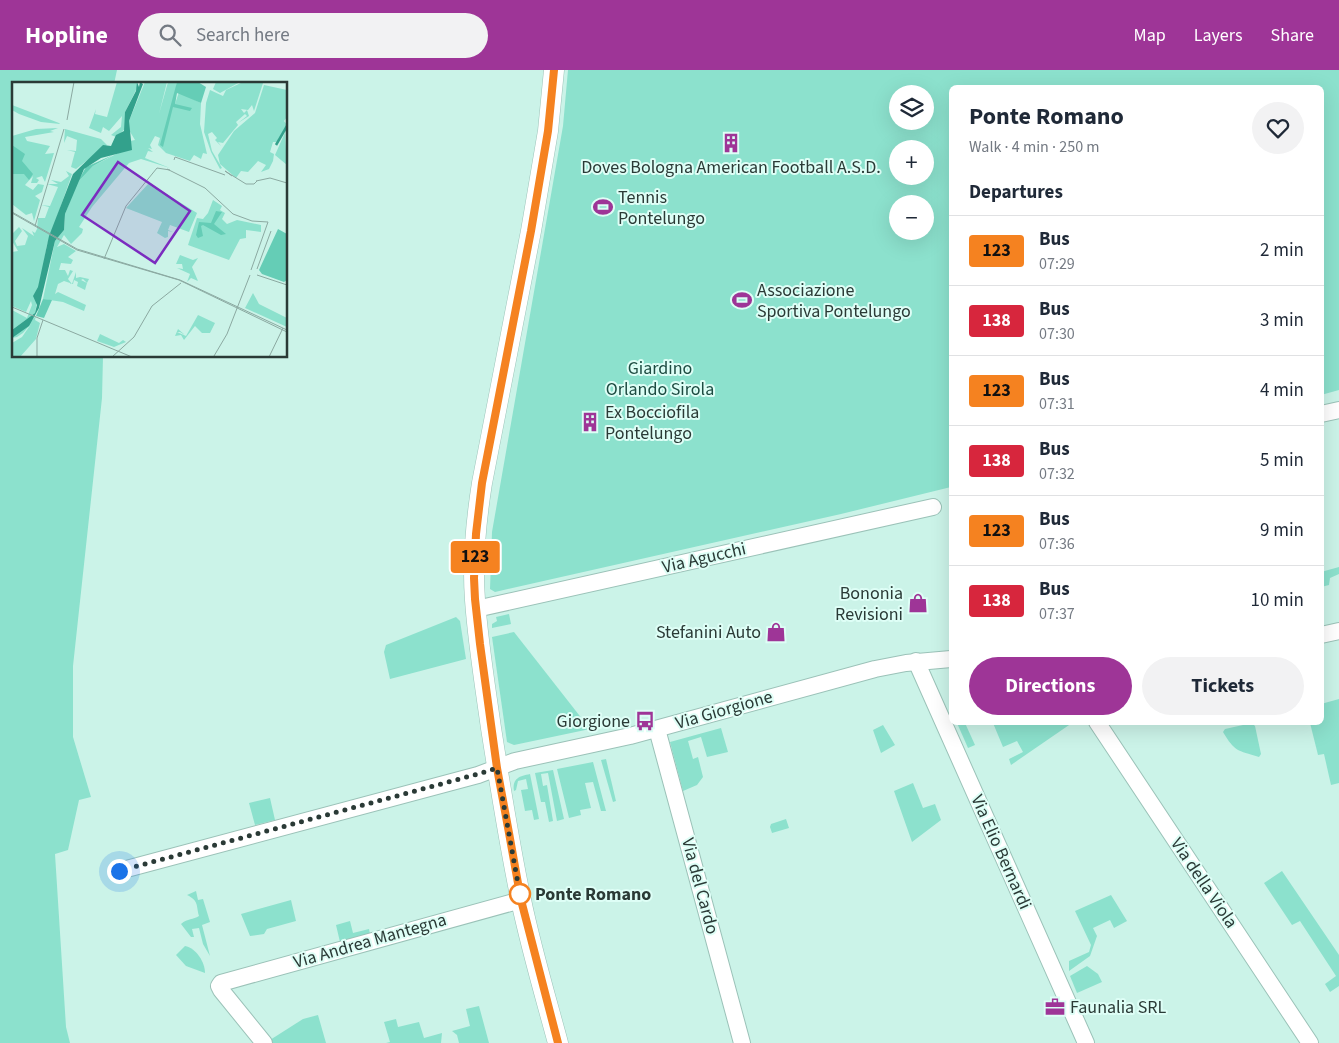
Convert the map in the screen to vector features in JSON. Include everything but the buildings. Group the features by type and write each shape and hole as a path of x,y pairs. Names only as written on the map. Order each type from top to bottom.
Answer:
{"street":[{"path":"554,70 548,131 534,213 481,491 475,558 476,609 497,768 521,900 558,1043"},
{"path":"1324,413 1339,410"},
{"name":"Via Agucchi","path":"476,609 933,507"},
{"path":"1324,634 1339,631"},
{"name":"Via Giorgione","path":"119,871 469,777 515,761 608,742 858,673 916,662 949,658"},
{"name":"Via Elio Bernardi","path":"916,662 1086,1043"},
{"name":"Via della Viola","path":"1099,725 1310,1043"},
{"name":"Via del Cardo","path":"657,729 742,1043"},
{"name":"Via Andrea Mantegna","path":"264,1043 221,990 220,984 243,976 521,900"}],"green space":[{"path":"0,70 117,70 114,82 12,82 12,358 103,358 102,398 73,666 73,737 91,797 79,800 68,850 55,854 66,1027 70,1043 0,1043"},
{"name":"Associazione Sportiva Pontelungo","path":"568,70 1339,70 1339,390 1324,394 1324,85 949,85 949,487 841,514 495,592 490,589 492,532 563,126"},
{"path":"1339,567 1339,574 1330,578 1329,585 1324,586 1324,571"},
{"path":"509,614 511,624 492,628 492,624 497,621 496,617"},
{"path":"456,617 460,621 466,659 390,679 384,652 386,645"},
{"path":"514,632 590,729 514,745 507,742 492,637"},
{"path":"1339,699 1339,783 1331,785 1324,754 1318,755 1310,725 1324,725 1324,703"},
{"path":"883,725 895,745 881,753 873,730"},
{"path":"958,725 966,725 975,745 968,748"},
{"path":"994,725 1069,725 1011,765 1009,759 1023,752 1017,741 1003,747"},
{"path":"1243,725 1254,725 1261,754 1259,757 1234,747 1223,732 1225,729"},
{"path":"721,728 728,752 707,757 701,737 688,741 693,759 698,757 703,777 697,785 683,791 670,742"},
{"path":"606,759 616,801 613,802 601,760"},
{"path":"593,762 606,811 601,811 593,782 585,783 591,808 580,810 581,815 569,818 557,769"},
{"path":"553,770 564,819 557,821 548,773 541,774 543,786 547,785 553,821 549,822 545,802 541,802 535,773"},
{"path":"530,774 539,819 534,820 532,810 525,811 521,790 528,789 526,779 518,781 514,791 516,780"},
{"path":"913,783 923,808 935,804 941,820 912,842 894,791"},
{"path":"270,798 275,820 255,825 249,803"},
{"path":"786,819 789,828 772,833 771,824"},
{"path":"1282,871 1339,955 1339,986 1330,992 1325,984 1336,976 1300,921 1292,925 1264,883"},
{"path":"196,891 198,900 203,899 210,922 202,925 210,956 203,944 199,928 192,929 194,937 191,937 181,924 199,916 195,901 187,895"},
{"path":"1111,895 1127,921 1114,928 1110,920 1093,928 1097,936 1090,956 1069,971 1069,961 1089,952 1091,945 1075,911"},
{"path":"291,900 296,921 267,929 264,934 250,936 241,914"},
{"path":"350,921 353,933 369,929 370,934 340,942 336,925"},
{"path":"185,946 189,947 199,956 205,973 186,966 176,955"},
{"path":"1087,966 1098,974 1102,982 1077,993 1070,976"},
{"path":"479,1006 489,1043 459,1043 457,1035 452,1031 470,1026 466,1009"},
{"path":"318,1015 326,1043 272,1043 270,1040 303,1019"},
{"path":"396,1019 398,1027 419,1022 424,1038 442,1033 441,1043 386,1043 390,1042 384,1022"}],"bus line":[{"name":"123","path":"554,70 548,131 531,231 482,483 477,516 474,578 480,644 497,768 521,900 558,1043"}],"place":[{"name":"Doves Bologna American Football A.S.D.","path":"731,143"},
{"name":"Tennis Pontelungo","path":"603,207"},
{"name":"Associazione Sportiva Pontelungo","path":"742,300"},
{"name":"Ex Bocciofila Pontelungo","path":"590,422"},
{"name":"Bononia Revisioni","path":"918,603"},
{"name":"Stefanini Auto","path":"776,632"},
{"name":"Giorgione","path":"645,721"},
{"name":"Ponte Romano","path":"520,894"},
{"name":"Faunalia SRL","path":"1055,1007"}],"route":[{"path":"119,871 497,768 521,900 520,894"}],"park label":[{"name":"Giardino Orlando Sirola","path":"660,378"}]}
